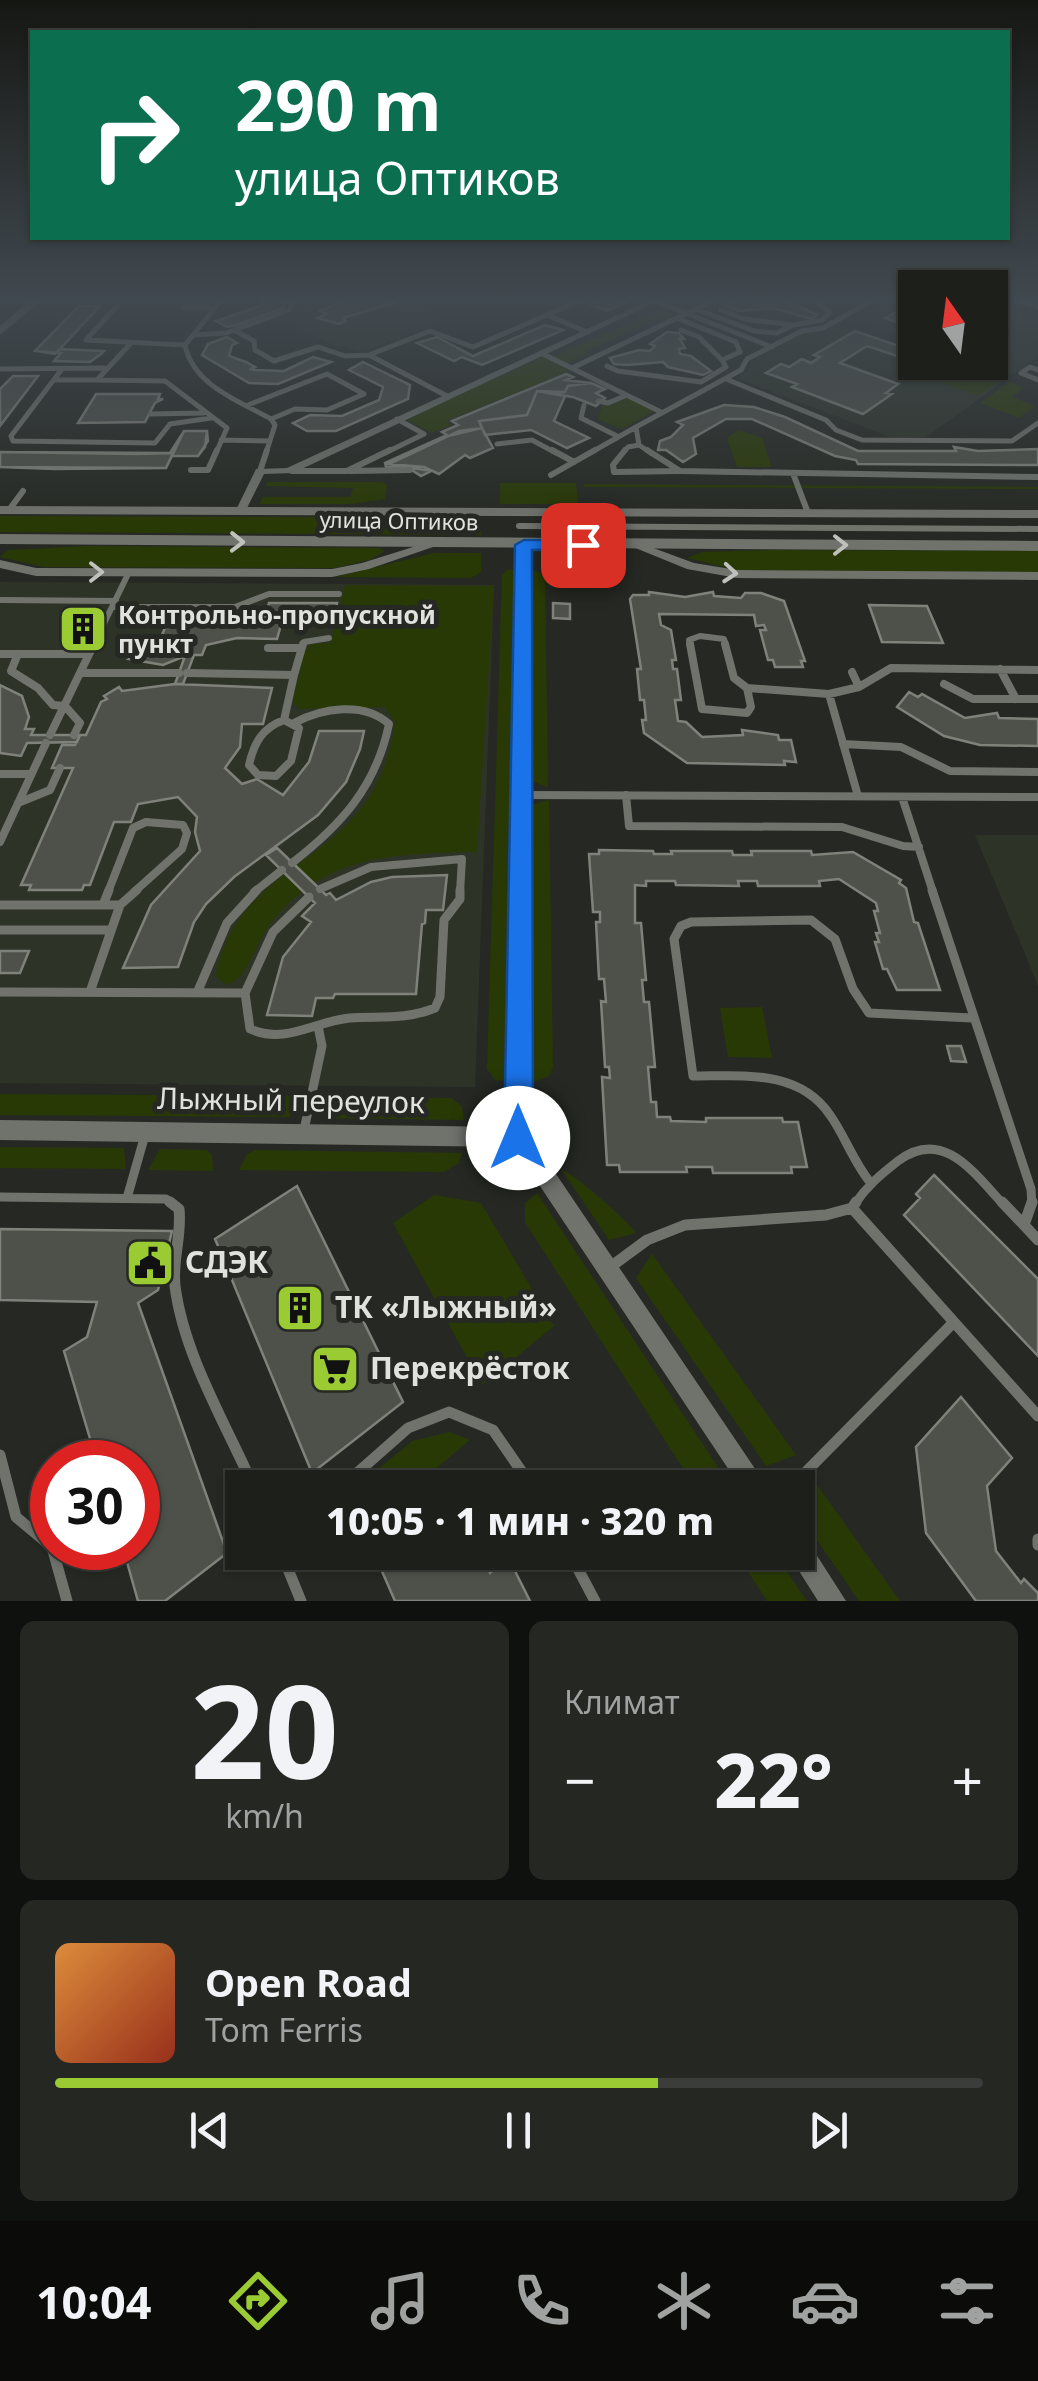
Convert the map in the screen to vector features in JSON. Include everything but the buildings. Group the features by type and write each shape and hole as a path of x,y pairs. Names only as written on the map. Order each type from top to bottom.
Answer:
{"street":[{"path":"240,512 260,470 289,470 496,374"},
{"name":"улица Оптиков","path":"4,510 1038,514"},
{"name":"улица Оптиков","path":"0,539 1038,546"},
{"path":"0,564 36,572 332,573 366,566 429,544"},
{"path":"524,545 518,1138 744,1470"},
{"path":"637,545 691,566 737,574 1038,576"},
{"name":"Лыжный переулок","path":"0,1130 518,1138"},
{"path":"813,1570 833,1601"}],"lane":[{"path":"59,374 11,436 13,441 155,442 170,424 211,418"},
{"path":"97,380 101,374"},
{"path":"198,374 275,425 260,470"},
{"path":"248,405 327,374 364,394 327,410 295,409 271,419"},
{"path":"405,374 447,396"},
{"path":"583,374 661,412"},
{"path":"638,374 701,382 715,374"},
{"path":"551,474 735,374"},
{"path":"726,379 826,420 836,430 862,440 1012,441 1038,423"},
{"path":"54,380 165,380 227,428 208,470 191,470"},
{"path":"598,401 612,402 626,395"},
{"path":"584,405 581,418 619,436"},
{"path":"150,414 204,413"},
{"path":"347,471 424,434 397,418"},
{"path":"636,426 639,445"},
{"path":"222,440 270,440"},
{"path":"497,444 532,440 574,462"},
{"path":"680,471 639,445 628,448 613,465 614,472 1038,477"},
{"path":"289,470 410,470"},
{"path":"794,476 808,514"},
{"path":"4,510 23,491"},
{"path":"519,526 1038,528"},
{"path":"909,528 918,546"},
{"path":"0,842 129,572"},
{"path":"0,600 234,607 269,594 340,594"},
{"path":"747,688 751,708 747,714 705,712 700,705 689,640 700,636 724,639 734,678 747,688 829,694 858,687 891,668 1038,670"},
{"path":"292,862 342,824 358,806 374,781 385,751 389,724 372,711 320,712 289,722 273,723 259,734 250,765 259,776 279,776 290,764 300,735 289,722 301,648 312,638 329,638"},
{"path":"268,648 301,648"},
{"path":"0,654 89,654"},
{"path":"18,654 11,670 38,688 53,705 64,706 80,723 72,741"},
{"path":"1000,669 1016,699"},
{"path":"852,672 858,687"},
{"path":"80,673 294,675"},
{"path":"944,684 973,699 1038,699"},
{"path":"829,694 858,796"},
{"path":"843,744 901,747 950,770 1038,772"},
{"path":"18,802 50,790 60,768"},
{"path":"0,774 31,774"},
{"path":"522,794 1038,797"},
{"path":"626,795 629,826 842,827 903,846 919,847"},
{"path":"902,796 1031,1189 1032,1210 1024,1225"},
{"path":"90,992 120,905 182,849 187,832 183,825 146,822 134,828 103,905"},
{"path":"309,897 273,932 260,955 245,994 245,1016 250,1029 261,1034 289,1035 346,1018 412,1018 435,1008 440,996 444,920 460,899 462,860 385,861 320,889"},
{"path":"197,993 220,932 233,910 282,870"},
{"path":"0,905 120,905"},
{"path":"870,1182 853,1163 830,1114 812,1092 788,1080 693,1076 674,939 678,930 686,922 696,921 811,920 823,925 842,946 855,995 869,1013 972,1018"},
{"path":"0,930 111,930"},
{"path":"0,992 245,994"},
{"path":"303,1134 322,1046 318,1026"},
{"path":"127,1198 146,1132"},
{"path":"609,1268 647,1240 685,1225 826,1215 852,1208 870,1182 915,1148 931,1146 964,1162 1038,1240"},
{"path":"0,1197 166,1199 180,1209 182,1226 175,1284 182,1318 246,1470"},
{"path":"852,1208 1038,1416"},
{"path":"808,1470 953,1322"},
{"path":"360,1470 408,1428 449,1412 493,1430 521,1470"},
{"path":"0,1455 16,1517 52,1548 67,1601"},
{"path":"288,1570 301,1601"},
{"path":"579,1570 595,1601"}],"shaded area":[{"path":"743,374 898,374 898,380 1004,381 926,437 890,437 736,378"},
{"path":"0,582 494,585 475,1087 0,1083"},
{"path":"975,835 1038,835 1038,986 1025,954"}],"green space":[{"path":"506,374 562,374 447,421 451,425 432,433 405,419"},
{"path":"933,380 996,380 999,381 979,396"},
{"path":"1009,382 1024,388 1012,397 1035,406 1019,418 980,403"},
{"path":"628,398 655,411 621,429 598,419 602,405"},
{"path":"738,430 762,438 772,467 737,467 727,438"},
{"path":"267,482 387,485 385,499 352,504 260,504 262,497 350,497 353,488 266,486"},
{"path":"500,483 576,483 578,504 500,504"},
{"path":"584,487 1038,487 1038,489"},
{"path":"0,516 482,518 481,535 0,532"},
{"path":"89,546 385,551 369,560 334,568 44,567 0,557 8,550"},
{"path":"1038,551 1038,572 737,570 687,558 702,552"},
{"path":"434,553 481,553 481,572 471,578 335,577"},
{"path":"514,570 504,1081 495,1080 487,1069 502,575"},
{"path":"533,570 545,575 548,787 534,782"},
{"path":"345,585 494,586 477,852 388,857 335,872 287,905 266,930 240,976 226,985 216,976 229,936 251,905 337,834 363,806 383,769 395,721 384,707 299,709 293,701 305,650 312,644 331,643"},
{"path":"549,800 553,1067 549,1076 534,1082 534,804"},
{"path":"762,1007 772,1058 728,1057 720,1008"},
{"path":"0,1094 301,1096 289,1117 0,1115"},
{"path":"321,1097 451,1098 462,1106 464,1120 326,1118"},
{"path":"0,1147 124,1148 126,1169 0,1168"},
{"path":"160,1149 207,1150 212,1155 213,1171 148,1170"},
{"path":"255,1150 462,1153 459,1163 444,1172 239,1170 247,1154"},
{"path":"562,1170 600,1198 636,1233 609,1240"},
{"path":"537,1193 720,1470 684,1470 525,1222 525,1203"},
{"path":"434,1195 481,1203 554,1326 482,1385 393,1223"},
{"path":"652,1254 796,1455 766,1466 636,1278"},
{"path":"450,1432 470,1440 434,1470 377,1470 412,1441"},
{"path":"815,1482 900,1601 859,1601 815,1537"},
{"path":"747,1570 786,1570 807,1601 767,1601"}],"place":[{"name":"Контрольно-пропускной пункт","path":"83,629"},
{"name":"СДЭК","path":"150,1263"},
{"name":"ТК «Лыжный»","path":"300,1308"},
{"name":"Перекрёсток","path":"335,1369"}],"route":[{"path":"518,1138 524,545 583,545"}]}
